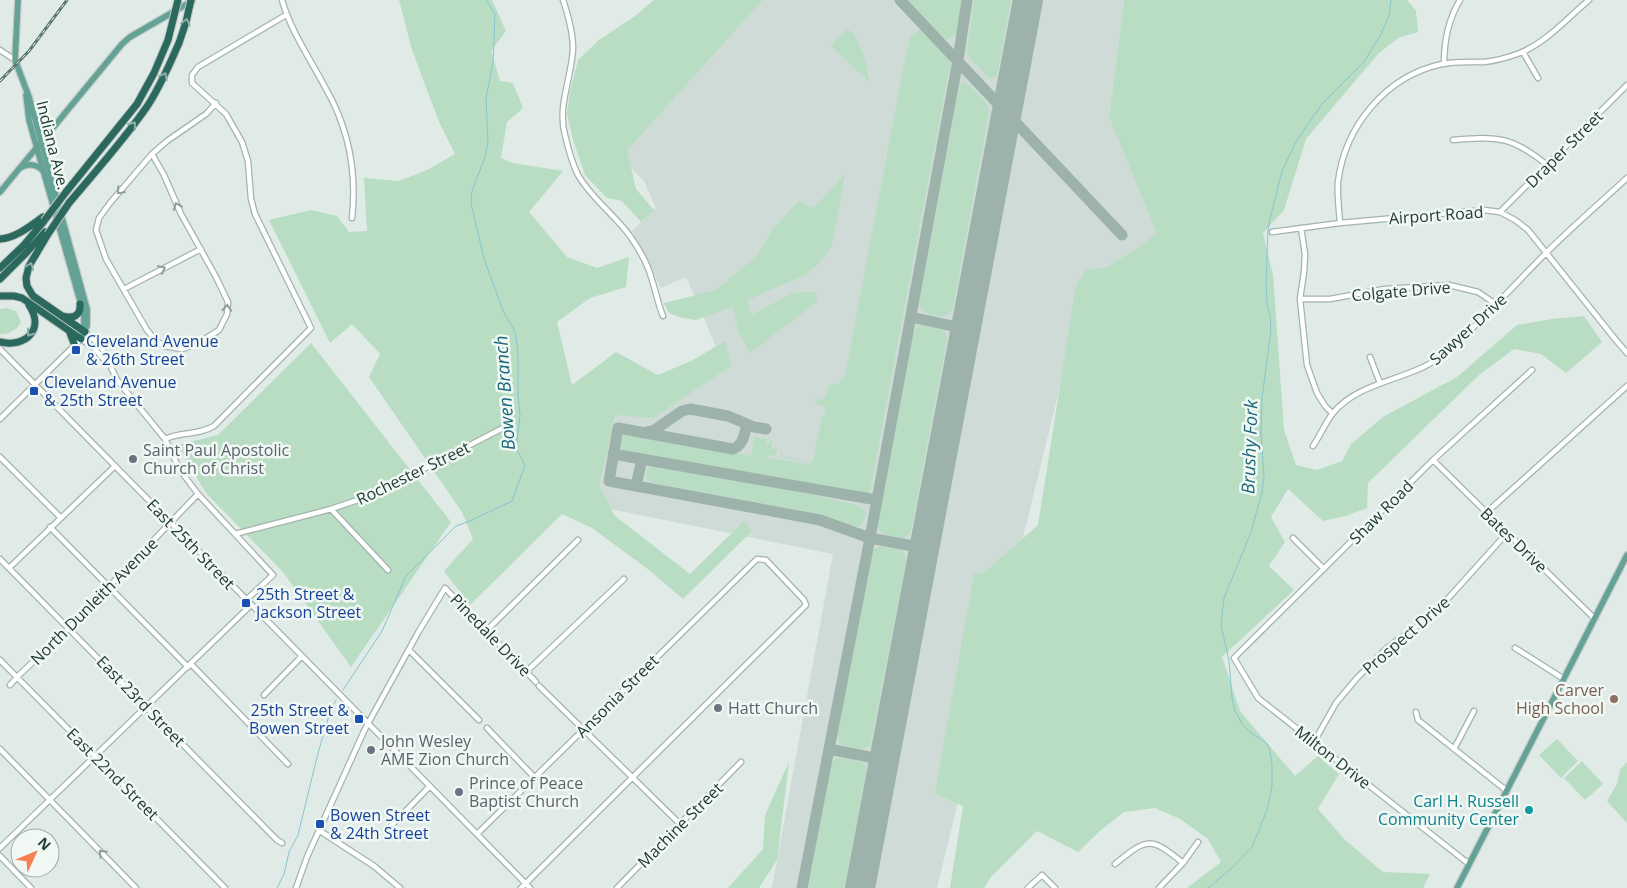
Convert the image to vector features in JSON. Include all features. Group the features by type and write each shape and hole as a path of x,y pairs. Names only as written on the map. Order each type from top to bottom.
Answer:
{"highway":[{"path":"0,268 24,245 137,104 154,73 168,40 178,0"},
{"path":"0,279 47,232 146,108 164,77 179,43 192,0"},
{"path":"0,239 10,237 43,219"},
{"path":"47,232 29,266 26,282 33,296 62,316 83,336"},
{"path":"0,296 22,298 64,327 83,336"},
{"path":"0,342 20,342 29,336 36,320 28,302"},
{"path":"62,316 74,317 79,313 80,304"},
{"path":"64,327 73,338 75,346"}],"main road":[{"path":"18,0 15,60 26,91"},
{"path":"0,192 107,61 130,37 192,0"},
{"name":"Indiana Ave.","path":"26,91 32,108 46,176 84,315 83,336"},
{"name":"Indiana Ave.","path":"26,91 27,111 54,184 87,309 88,322 83,336"},
{"path":"32,108 37,119 43,123 50,126 58,120"},
{"path":"18,169 26,165 34,165 43,170 46,176"},
{"path":"1457,888 1627,555"}],"street":[{"path":"282,0 293,31 327,89 347,136 353,179 352,218"},
{"path":"563,0 568,15 573,48 562,117 568,147 578,175 631,237 644,258 663,316"},
{"path":"1444,64 1444,48 1448,24 1460,0"},
{"path":"1340,223 1338,191 1340,169 1360,121 1374,104 1393,87 1414,74 1458,61 1492,61 1523,52 1550,34 1589,0"},
{"path":"165,440 175,435 204,432 214,426 311,328 253,209 248,161 242,142 226,114 192,82 192,75 198,67 286,15"},
{"path":"1523,52 1538,78"},
{"path":"1,53 15,60"},
{"name":"Draper Street","path":"1500,212 1627,85"},
{"path":"152,154 164,175 181,214 226,296 228,308 225,320 218,330 197,344 182,349 164,346 156,341 147,330 106,259 96,230 99,218 110,202 152,154 167,141 206,114 216,103"},
{"path":"1453,140 1487,138 1506,140 1532,152 1547,165"},
{"name":"Sawyer Drive","path":"1314,446 1332,413 1346,402 1380,383 1410,374 1430,364 1453,346 1547,252 1627,178"},
{"name":"Airport Road","path":"1272,232 1471,210 1500,212 1522,225 1547,252 1627,353"},
{"path":"1301,228 1305,263 1300,299 1304,345 1309,374 1322,402 1332,413"},
{"path":"124,289 201,249"},
{"name":"Colgate Drive","path":"1300,299 1330,299 1385,289 1449,285 1478,292 1497,304"},
{"path":"0,419 83,336 94,340 102,348 123,389 165,440 180,470 198,494 273,575 246,600"},
{"name":"East 25th Street","path":"0,349 170,524 477,834 525,887"},
{"path":"1370,357 1380,383"},
{"name":"Shaw Road","path":"1234,658 1433,460 1532,370"},
{"path":"1486,513 1627,386"},
{"name":"Rochester Street","path":"235,534 331,509 373,495 501,429"},
{"path":"0,457 60,518"},
{"name":"Bates Drive","path":"1433,460 1595,619"},
{"path":"9,568 115,466"},
{"name":"North Dunleith Avenue","path":"10,685 69,628 198,494"},
{"path":"331,509 388,570"},
{"path":"50,528 288,764"},
{"name":"Prospect Drive","path":"1314,742 1336,703 1356,678 1388,647 1435,613 1507,533"},
{"path":"1293,538 1324,569"},
{"path":"486,631 578,540"},
{"name":"East 23rd Street","path":"0,559 282,843"},
{"name":"Ansonia Street","path":"477,834 758,559 766,560 804,600 806,605 633,778"},
{"path":"1621,567 1627,571"},
{"path":"526,672 624,579"},
{"name":"Pinedale Drive","path":"409,650 445,588 526,672 681,825"},
{"path":"0,848 251,605"},
{"path":"1515,648 1564,679"},
{"path":"296,888 307,857 368,724 409,650 479,720"},
{"path":"264,695 302,656"},
{"name":"Milton Drive","path":"1234,658 1258,698 1469,864"},
{"name":"East 22nd Street","path":"0,660 225,888"},
{"path":"1454,749 1474,711"},
{"path":"1416,712 1418,720 1507,791"},
{"path":"487,728 535,778"},
{"path":"0,749 136,888"},
{"name":"Machine Street","path":"618,888 741,762"},
{"path":"525,887 633,778"},
{"path":"390,826 430,786"},
{"path":"320,830 374,866 400,888"},
{"path":"1159,888 1183,863 1198,842"},
{"path":"1115,864 1139,845 1147,843 1159,845 1183,863"},
{"path":"0,856 31,888"},
{"path":"1028,888 1042,875 1055,888"}],"shaded area":[{"path":"763,0 1124,0 1109,117 1163,169 1168,265 1080,305 937,888 772,888 833,554 585,504 617,407 718,351 686,277 661,288 632,231 656,208 644,181 626,163 627,150"}],"green space":[{"path":"399,0 492,0 506,31 491,51 500,81 513,83 523,108 507,122 501,158 513,163 563,171 529,212 567,257 597,268 629,257 626,287 590,298 557,322 572,385 616,352 658,375 693,360 725,341 731,366 653,418 615,415 599,486 614,515 690,574 744,521 752,531 683,599 649,570 592,528 562,514 470,605 444,571 473,539 462,512 369,377 380,354 352,324 330,343 269,220 311,210 337,216 349,232 367,231 364,178 399,181 427,170 455,154 439,122 412,50"},
{"path":"654,0 763,0 627,150 636,189 654,210 641,222 622,201 607,198 585,175 573,140 567,114 570,91 578,60 599,40 635,16"},
{"path":"905,0 961,0 956,34 947,39 942,38"},
{"path":"973,0 1011,0 997,75 990,79 970,58 967,49"},
{"path":"1124,0 1407,0 1416,11 1418,32 1398,38 1379,53 1306,139 1284,210 1263,233 1273,275 1284,430 1296,465 1317,470 1342,461 1351,444 1383,417 1457,377 1517,325 1584,316 1602,342 1566,373 1541,354 1514,349 1479,375 1368,483 1367,508 1346,516 1323,521 1288,489 1271,517 1285,542 1269,566 1294,590 1222,657 1240,711 1295,776 1318,756 1339,774 1318,809 1344,839 1383,872 1430,874 1423,888 1187,888 1221,862 1208,839 1180,819 1155,808 1124,812 1101,830 1078,852 1037,831 992,876 984,888 950,888 963,806 935,793 974,574 985,572 1038,525 1076,285 1087,269 1105,268 1135,250 1157,233 1109,117"},
{"path":"847,29 856,38 859,45 865,61 869,82 831,46"},
{"path":"920,29 924,30 948,55 950,65 870,491 866,495 855,496 624,452 620,448 619,442 624,435 631,433 751,456 754,437 767,439 766,443 770,444 770,440 772,441 771,448 778,450 774,456 767,455 766,457 810,465 810,463 782,456 811,463 813,461 822,416 824,416 826,407 815,403 816,399 824,400 829,385 839,383 845,376 906,54 911,36"},
{"path":"964,83 974,90 987,105 988,117 953,309 945,315 934,316 924,311 919,303 959,89 961,84"},
{"path":"845,174 832,246 818,264 806,274 748,300 751,315 793,293 816,292 817,302 750,353 739,333 732,307 696,320 682,318 669,313 664,303 716,290 758,255 772,230 799,201 814,208"},
{"path":"7,308 16,311 21,322 12,331 0,334 0,309"},
{"path":"922,325 941,330 946,334 947,338 911,531 904,538 889,536 880,531 877,524 912,336 916,328"},
{"path":"311,343 451,522 351,667 283,572 206,493 177,445 218,435"},
{"path":"651,466 789,490 857,505 864,510 866,515 860,526 852,528 808,512 652,483 647,475"},
{"path":"882,546 902,550 905,554 906,562 871,741 869,746 861,750 841,744 837,734 872,553 875,548"},
{"path":"1557,739 1578,761 1561,778 1539,755"},
{"path":"837,758 863,763 866,768 844,888 808,888 831,765"},
{"path":"1582,761 1603,784 1585,800 1564,778"},
{"path":"789,762 777,860 759,888 728,888 763,849 765,815"},
{"path":"1627,762 1627,823 1607,801 1617,784 1620,770"}],"waterway":[{"name":"Bowen Branch","path":"343,690 382,631 406,576 456,526 512,501 525,465 516,448 520,415 516,337 504,313 484,259 471,203 472,191 485,157 488,141 486,98 493,63 495,14 486,0"},
{"name":"Brushy Fork","path":"1208,888 1231,869 1252,847 1267,810 1272,786 1272,764 1269,747 1243,725 1235,711 1229,661 1221,625 1224,598 1251,532 1262,492 1264,476 1261,435 1262,398 1271,330 1266,283 1270,219 1282,171 1297,140 1323,103 1364,62 1381,34 1389,16 1391,0"},
{"name":"Bowen Branch","path":"277,888 284,874 289,852 298,835 318,753 330,712 336,700"}],"taxiway":[{"path":"900,0 1122,235"},
{"path":"802,888 870,538 958,60 967,0"},
{"path":"911,317 966,329"},
{"path":"646,432 653,431 682,411 690,409 728,416 754,427 766,429"},
{"path":"747,424 741,442 733,449 618,428 609,481 820,520 870,538 924,548"},
{"path":"613,454 877,500"},
{"path":"636,486 642,459"},
{"path":"829,749 884,760"}],"runway":[{"path":"860,888 1028,0"}],"railway":[{"path":"0,81 29,51 67,0"}],"place":[{"name":"Cleveland Avenue & 26th Street","path":"76,350"},
{"name":"Cleveland Avenue & 25th Street","path":"34,391"},
{"name":"Saint Paul Apostolic Church of Christ","path":"133,459"},
{"name":"25th Street & Jackson Street","path":"246,603"},
{"name":"Carver High School","path":"1614,699"},
{"name":"Hatt Church","path":"718,708"},
{"name":"25th Street & Bowen Street","path":"359,719"},
{"name":"John Wesley AME Zion Church","path":"371,750"},
{"name":"Prince of Peace Baptist Church","path":"459,792"},
{"name":"Carl H. Russell Community Center","path":"1529,810"},
{"name":"Bowen Street & 24th Street","path":"320,824"}]}
